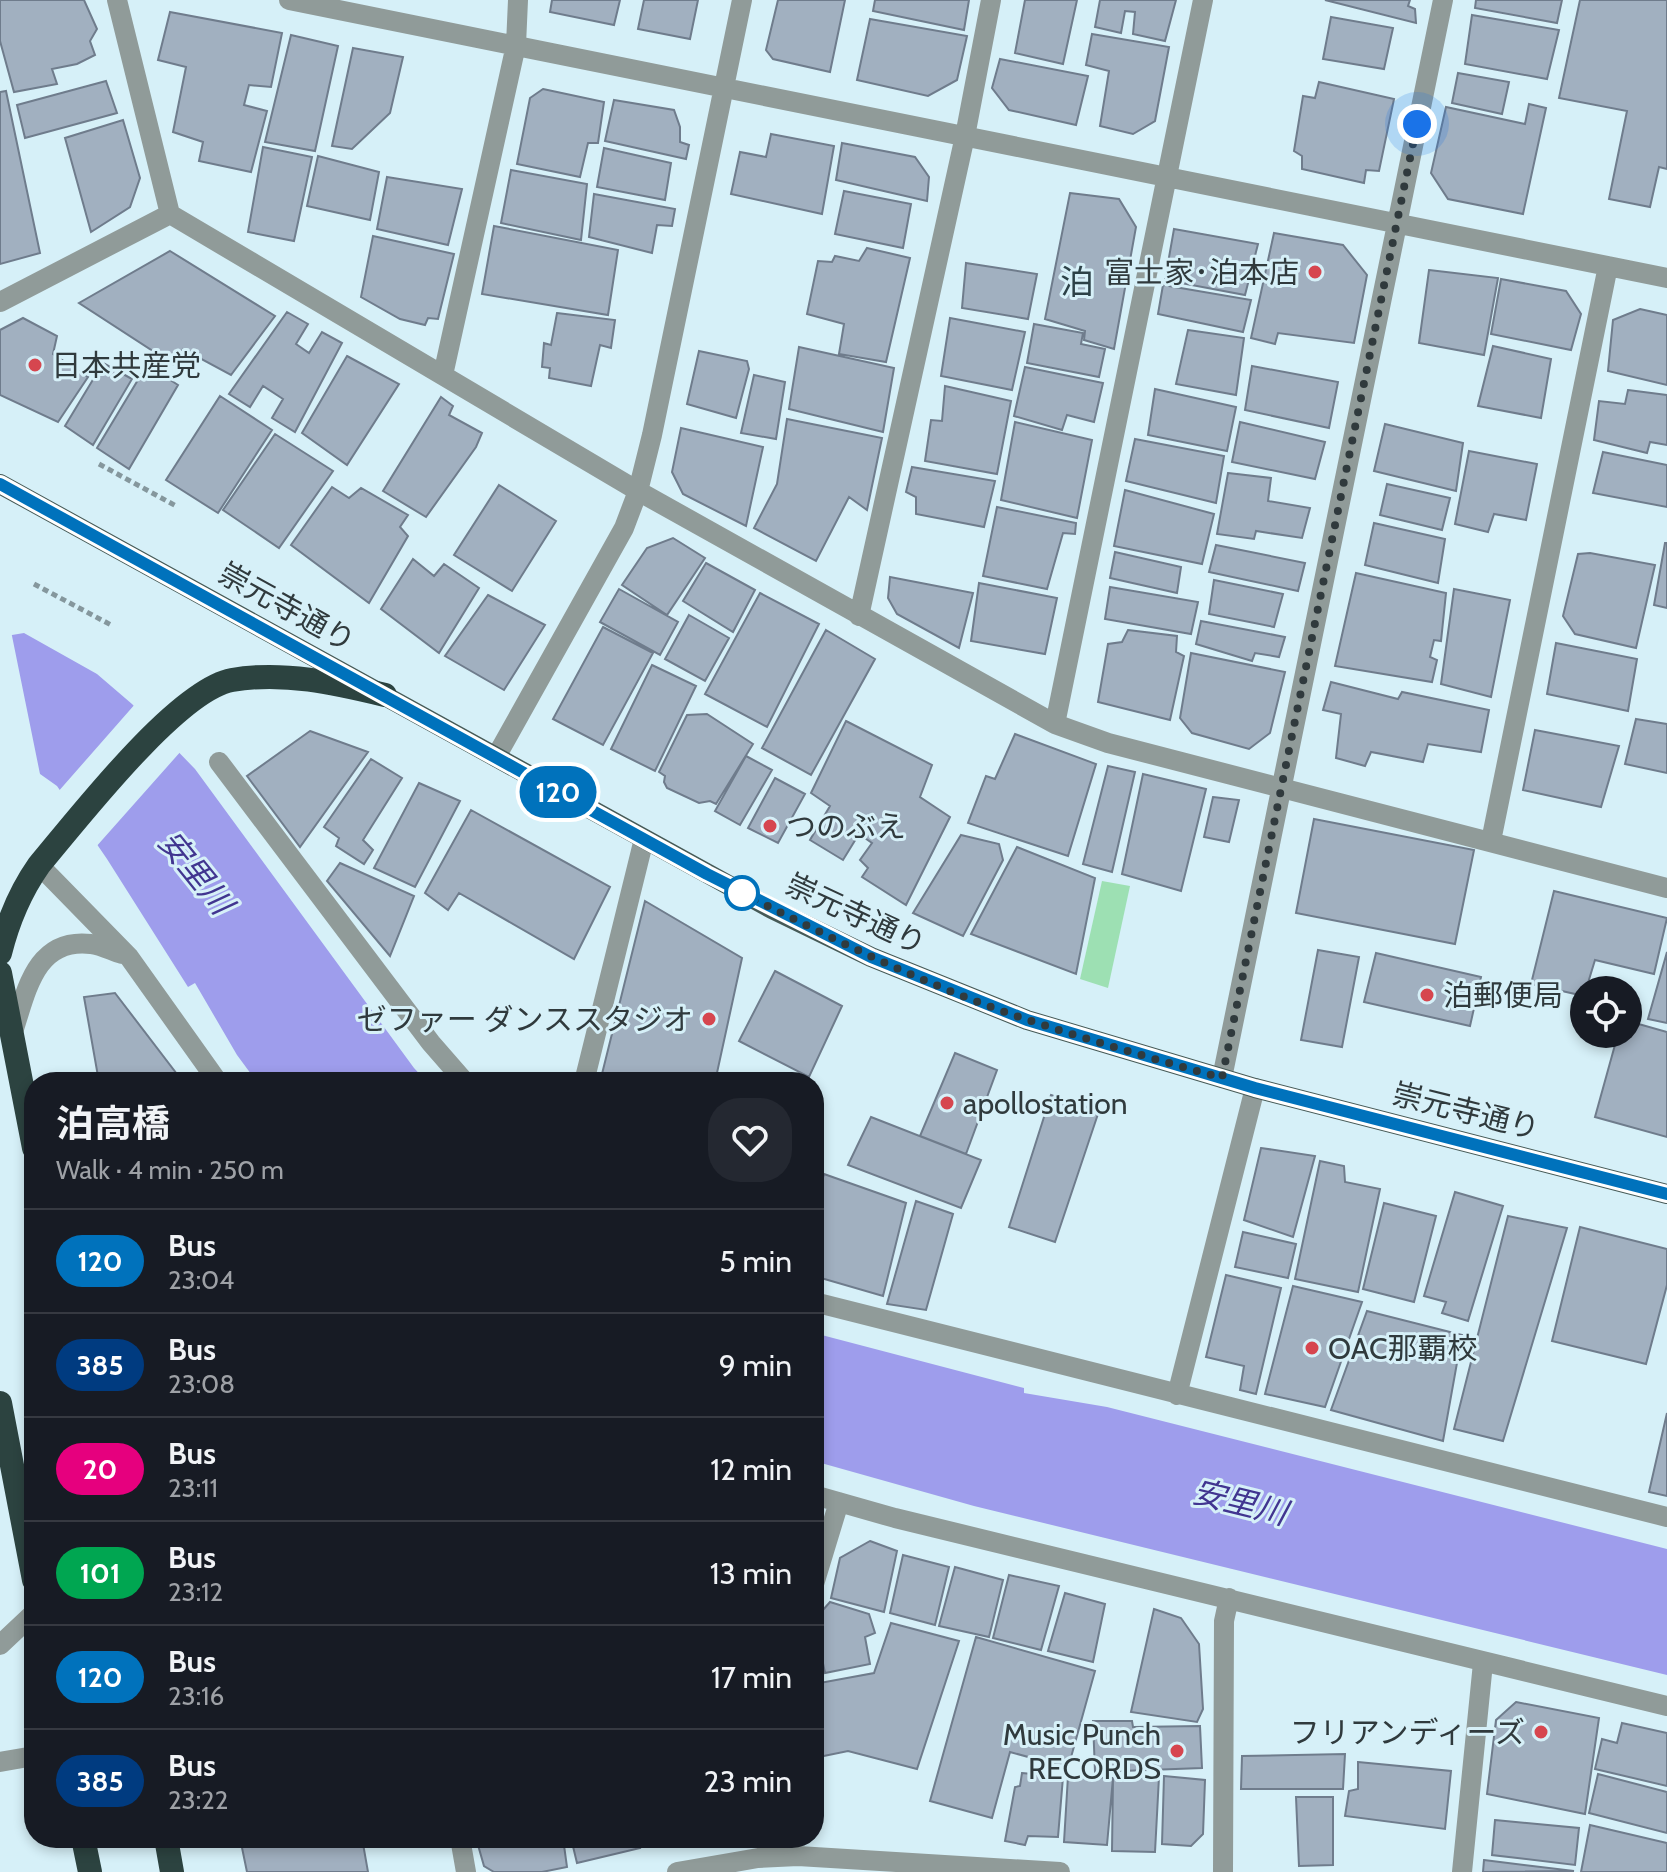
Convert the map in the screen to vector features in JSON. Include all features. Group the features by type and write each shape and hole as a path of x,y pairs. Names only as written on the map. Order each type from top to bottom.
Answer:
{"highway":[{"path":"0,953 15,906 39,865 167,720 206,690 230,681 266,677 328,682 385,695"},
{"path":"0,973 24,1097"},
{"path":"0,1403 24,1528"},
{"path":"85,1848 90,1872"},
{"path":"168,1848 172,1872"}],"main road":[{"name":"崇元寺通り","path":"0,484 772,909 871,957 1027,1020 1255,1088 1667,1194"}],"street":[{"path":"117,0 170,214 638,491 1055,724 1108,743 1667,888"},
{"path":"289,0 314,2 725,89 1667,278"},
{"path":"443,375 516,45 518,0"},
{"path":"496,757 624,528 638,491 742,0"},
{"path":"859,616 965,136 991,0"},
{"path":"1055,724 1203,0"},
{"path":"1222,1078 1443,0"},
{"path":"0,302 170,214"},
{"path":"1491,841 1608,266"},
{"path":"219,762 431,1043 456,1072"},
{"path":"586,1072 644,839"},
{"path":"39,865 129,957 211,1072"},
{"path":"12,1035 31,978 50,953 76,944 93,943 129,957"},
{"path":"1177,1395 1255,1088"},
{"path":"824,1305 1667,1517"},
{"path":"824,1498 1667,1706"},
{"path":"824,1551 839,1502"},
{"path":"1223,1872 1224,1621 1229,1598"},
{"path":"0,1645 24,1622"},
{"path":"1462,1872 1483,1663"},
{"path":"0,1762 24,1758"},
{"path":"462,1848 466,1872"},
{"path":"677,1872 759,1865 798,1856 1060,1872"}],"path":[{"path":"99,464 178,507"},
{"path":"34,584 113,626"}],"green space":[{"path":"1102,881 1130,886 1108,988 1080,979"}],"water":[{"name":"安里川","path":"24,633 97,674 132,704 195,769 418,1072 250,1072 195,983 188,987 57,786 33,769 0,637"},
{"name":"安里川","path":"824,1336 1024,1388 1024,1393 1107,1407 1667,1549 1667,1675 974,1506 824,1464"}],"pier":[{"path":"11,631 41,779 32,773 0,775 0,633"},
{"path":"136,703 182,750 95,848 57,793"}],"building":[{"path":"0,0 84,0 97,29 90,41 95,55 77,64 52,69 57,84 14,92 0,41"},
{"path":"552,0 620,0 614,25 550,12"},
{"path":"644,0 698,0 690,39 638,29"},
{"path":"778,0 845,0 830,72 773,59 766,50"},
{"path":"875,0 969,0 964,30 873,11"},
{"path":"1025,0 1077,0 1063,64 1015,53"},
{"path":"1100,0 1176,0 1165,41 1133,34 1135,12 1125,11 1121,33 1095,27"},
{"path":"1325,0 1410,0 1408,6 1415,9 1416,23"},
{"path":"1476,0 1562,0 1557,23 1475,8"},
{"path":"1580,0 1667,0 1667,169 1659,167 1650,207 1609,199 1627,111 1559,98"},
{"path":"170,12 282,33 271,87 249,85 244,105 267,111 251,172 199,161 203,142 173,132 186,67 158,60"},
{"path":"1472,15 1559,30 1547,79 1465,64"},
{"path":"1331,17 1393,28 1384,69 1323,59"},
{"path":"870,19 967,36 957,80 928,96 857,80"},
{"path":"1092,34 1169,47 1155,121 1133,134 1100,126 1109,71 1086,65"},
{"path":"291,35 338,46 315,151 265,142"},
{"path":"353,48 403,57 390,113 352,149 332,146"},
{"path":"1000,59 1088,76 1076,125 1009,110 992,88"},
{"path":"1458,73 1509,82 1502,114 1452,103"},
{"path":"106,81 117,113 25,138 17,105"},
{"path":"1319,82 1394,99 1379,171 1366,170 1364,183 1302,169 1302,156 1294,151 1303,96 1315,98"},
{"path":"543,89 604,102 598,143 588,143 580,177 517,164 530,98"},
{"path":"6,91 40,253 0,264 0,92"},
{"path":"614,100 674,110 680,127 680,142 689,145 686,159 605,141"},
{"path":"1529,104 1546,108 1523,214 1448,199 1431,173 1446,107 1525,124"},
{"path":"123,120 140,178 130,207 91,232 65,138"},
{"path":"771,134 834,146 822,214 731,194 740,152 766,157"},
{"path":"842,143 915,157 929,177 927,201 836,180"},
{"path":"263,147 312,157 294,241 248,232"},
{"path":"604,148 671,163 665,200 597,187"},
{"path":"318,156 379,172 370,220 307,206"},
{"path":"511,170 587,184 581,240 501,223"},
{"path":"387,177 462,189 448,245 377,229"},
{"path":"844,191 911,204 903,248 835,234"},
{"path":"1070,193 1119,199 1136,227 1114,349 1084,340 1085,331 1045,319"},
{"path":"594,194 675,209 672,226 657,225 652,253 589,237"},
{"path":"494,226 618,250 608,315 482,294"},
{"path":"1174,229 1258,244 1245,295 1165,280"},
{"path":"1274,233 1343,245 1367,275 1354,343 1278,333 1275,344 1251,338"},
{"path":"373,236 454,254 438,319 428,318 425,325 400,319 361,297"},
{"path":"867,248 910,258 886,362 839,354 844,324 807,314 818,261 832,262 835,256 859,261"},
{"path":"170,251 275,316 231,375 183,349 173,364 79,303"},
{"path":"966,263 1037,274 1028,319 962,308"},
{"path":"1429,270 1498,278 1484,355 1419,343"},
{"path":"1501,279 1566,291 1581,314 1571,350 1491,334"},
{"path":"1163,285 1251,300 1243,332 1158,314"},
{"path":"1640,309 1667,315 1667,385 1608,371 1613,320"},
{"path":"287,312 308,324 296,344 309,353 322,332 342,343 295,432 272,418 283,399 263,386 250,407 229,394"},
{"path":"557,313 615,320 611,348 600,345 591,386 549,378 550,368 542,367 544,343 551,345"},
{"name":"日本共産党","path":"23,318 57,336 53,354 88,377 58,422 0,395 0,330"},
{"path":"950,318 1025,332 1012,390 941,376"},
{"path":"1034,324 1083,333 1081,344 1105,349 1099,377 1027,363"},
{"path":"1188,330 1244,338 1236,395 1176,384"},
{"path":"1493,346 1551,359 1541,418 1478,406"},
{"path":"799,347 894,368 883,432 789,409"},
{"path":"699,351 747,361 749,369 736,418 687,404"},
{"path":"347,356 399,384 347,465 302,433"},
{"path":"103,363 132,379 93,445 65,426"},
{"path":"147,365 178,385 129,469 97,448"},
{"path":"1252,366 1338,382 1329,428 1245,410"},
{"path":"1025,367 1103,383 1094,422 1067,415 1062,430 1014,416"},
{"path":"754,375 785,382 776,439 741,433"},
{"path":"945,386 1011,401 997,474 925,461 931,420 942,421"},
{"path":"1155,389 1236,407 1227,451 1148,435"},
{"path":"1628,390 1667,395 1667,445 1650,442 1647,453 1594,440 1599,401 1625,404"},
{"path":"220,396 272,430 218,513 166,480"},
{"path":"441,397 453,406 449,415 482,433 476,447 426,517 383,491"},
{"path":"787,419 882,438 867,510 849,497 816,561 754,528 777,484"},
{"path":"1015,422 1092,440 1077,518 1001,500"},
{"path":"1240,422 1325,442 1315,479 1232,462"},
{"path":"1385,424 1463,443 1456,491 1374,471"},
{"path":"681,428 763,447 746,526 683,494 672,472"},
{"path":"275,434 333,471 279,548 223,510"},
{"path":"1135,439 1224,456 1216,503 1126,481"},
{"path":"1469,451 1537,464 1526,520 1494,514 1488,532 1455,524"},
{"path":"1603,452 1667,465 1667,507 1593,493"},
{"path":"912,467 995,481 984,527 916,514 916,497 906,492"},
{"path":"1228,473 1271,478 1268,501 1310,508 1302,538 1256,531 1254,539 1217,534"},
{"path":"1387,484 1450,498 1442,530 1380,515"},
{"path":"499,485 556,521 512,591 454,555"},
{"path":"332,487 349,498 361,488 408,515 400,527 408,536 369,603 291,545"},
{"path":"1125,490 1214,514 1202,564 1114,546"},
{"path":"997,507 1076,523 1075,534 1063,533 1047,589 983,576"},
{"path":"1374,523 1445,539 1438,583 1365,565"},
{"path":"673,538 705,558 667,615 622,585 647,548"},
{"path":"1667,543 1667,608 1654,605"},
{"path":"1216,545 1305,563 1298,591 1209,572"},
{"path":"1115,552 1181,567 1177,593 1110,578"},
{"path":"1590,553 1655,565 1636,648 1575,634 1563,616 1578,554"},
{"path":"413,559 434,576 444,564 479,588 439,653 381,609"},
{"path":"706,563 755,590 733,632 683,601"},
{"path":"1356,573 1446,593 1441,641 1434,640 1430,657 1437,660 1432,682 1335,666"},
{"path":"890,577 973,593 959,648 897,614 888,598"},
{"path":"1214,580 1283,594 1274,627 1209,614"},
{"path":"979,583 1057,598 1045,654 971,641"},
{"path":"1110,587 1198,602 1191,634 1105,619"},
{"path":"619,589 678,622 660,655 600,622"},
{"path":"1454,589 1510,600 1491,697 1441,684"},
{"path":"760,593 819,624 767,727 705,694"},
{"path":"488,595 545,625 504,690 445,656"},
{"path":"689,615 729,638 705,681 665,659"},
{"path":"1201,621 1285,637 1279,657 1255,653 1252,661 1196,644"},
{"path":"603,627 653,653 603,745 553,719"},
{"path":"826,630 875,659 811,775 762,748"},
{"path":"1128,630 1177,636 1176,652 1184,656 1170,720 1098,702 1108,644 1122,642"},
{"path":"1556,643 1637,659 1628,711 1547,694"},
{"path":"1191,653 1285,672 1270,733 1249,749 1192,733 1180,718"},
{"path":"652,665 696,686 655,771 611,749"},
{"path":"1331,682 1398,699 1402,692 1489,710 1481,752 1428,744 1423,762 1371,752 1365,766 1336,758 1341,714 1323,710"},
{"path":"707,714 753,744 716,804 710,801 699,803 667,788 665,776 659,772 687,715"},
{"path":"1636,719 1667,724 1667,773 1625,764"},
{"path":"846,721 932,765 920,797 950,817 906,905 862,877 868,868 860,860 872,843 859,834 843,860 810,840 830,806 811,793"},
{"path":"1535,730 1619,746 1601,807 1523,790"},
{"path":"310,731 368,752 300,847 247,776"},
{"path":"1015,734 1096,764 1068,856 968,823 986,776 995,779"},
{"path":"746,756 772,770 740,825 715,811"},
{"path":"371,759 402,778 363,840 373,850 364,864 336,846 339,838 324,827"},
{"path":"1108,766 1135,772 1112,872 1083,864"},
{"path":"1143,774 1206,789 1181,891 1122,874"},
{"path":"775,778 805,794 778,843 748,828"},
{"path":"419,783 460,801 415,887 374,868"},
{"path":"1213,797 1239,800 1229,842 1204,837"},
{"path":"471,810 610,887 574,959 459,893 448,910 425,893"},
{"path":"1314,819 1474,850 1455,944 1296,913"},
{"path":"961,835 999,844 1003,860 963,936 913,913"},
{"path":"1017,847 1095,878 1076,974 971,934"},
{"path":"340,863 414,896 390,956 327,881"},
{"path":"1554,891 1667,918 1654,974 1595,960 1590,976 1570,976 1570,993 1531,984"},
{"path":"645,901 742,958 717,1072 602,1072"},
{"path":"1318,950 1359,957 1342,1047 1301,1040"},
{"path":"1667,952 1667,1023 1648,1019"},
{"path":"1376,953 1481,977 1470,1026 1364,1002"},
{"path":"775,971 842,1006 811,1072 799,1072 739,1041"},
{"path":"115,993 175,1072 97,1072 84,997"},
{"path":"1642,1025 1667,1032 1667,1137 1595,1117 1614,1048 1642,1048"},
{"path":"955,1053 997,1070 966,1154 920,1136"},
{"path":"1051,1095 1099,1111 1055,1242 1009,1227"},
{"path":"871,1117 981,1160 961,1208 848,1165"},
{"path":"1261,1148 1315,1156 1293,1237 1244,1220"},
{"path":"1320,1161 1344,1166 1345,1182 1380,1189 1358,1292 1295,1279"},
{"path":"824,1174 906,1203 883,1296 824,1279"},
{"path":"1455,1192 1503,1206 1468,1321 1442,1313 1446,1302 1424,1296"},
{"path":"916,1201 953,1214 926,1310 887,1304"},
{"path":"1384,1203 1436,1216 1414,1302 1363,1289"},
{"path":"1508,1216 1567,1228 1503,1441 1454,1429"},
{"path":"1580,1227 1667,1249 1667,1285 1646,1364 1552,1341"},
{"path":"1243,1232 1296,1244 1288,1278 1235,1267"},
{"path":"1226,1275 1281,1288 1256,1394 1240,1390 1244,1366 1206,1357"},
{"name":"OAC那覇校","path":"1293,1286 1362,1302 1325,1407 1265,1394"},
{"path":"1367,1311 1462,1335 1443,1441 1331,1410"},
{"path":"1667,1413 1667,1496 1649,1492"},
{"path":"870,1541 897,1551 884,1612 831,1598 840,1558"},
{"path":"903,1555 949,1567 935,1625 890,1613"},
{"path":"955,1567 1003,1580 989,1637 939,1626"},
{"path":"1009,1575 1059,1586 1041,1650 993,1638"},
{"path":"1065,1593 1105,1604 1093,1662 1048,1651"},
{"path":"830,1602 869,1614 875,1633 865,1637 870,1664 825,1673 824,1609"},
{"path":"1154,1609 1181,1618 1199,1644 1203,1709 1197,1722 1131,1712"},
{"path":"891,1623 959,1641 917,1769 848,1751 824,1756 824,1682 874,1673"},
{"path":"976,1637 1095,1671 1068,1768 1010,1752 992,1818 930,1801"},
{"path":"1516,1702 1599,1718 1585,1814 1487,1794 1496,1720"},
{"path":"1093,1721 1132,1721 1133,1727 1200,1726 1202,1768 1095,1772"},
{"path":"1622,1723 1667,1733 1667,1786 1595,1769 1602,1739 1617,1743"},
{"path":"1345,1754 1343,1789 1241,1789 1242,1756"},
{"path":"1358,1762 1451,1771 1445,1829 1345,1816 1349,1791 1358,1789"},
{"path":"1022,1773 1063,1777 1058,1837 1028,1836 1025,1845 1005,1841 1015,1787 1020,1786"},
{"path":"1598,1774 1667,1792 1667,1833 1589,1813"},
{"path":"1068,1776 1113,1778 1107,1845 1064,1842"},
{"path":"1164,1776 1205,1780 1203,1834 1191,1846 1162,1844"},
{"path":"1159,1777 1155,1852 1112,1851 1113,1778"},
{"path":"1296,1797 1333,1797 1333,1865 1299,1866"},
{"path":"1495,1820 1579,1828 1575,1865 1492,1855"},
{"path":"1590,1825 1667,1843 1667,1872 1581,1872"},
{"path":"242,1848 364,1848 368,1872 247,1872"},
{"path":"479,1848 564,1848 567,1867 542,1872 494,1872 484,1866"},
{"path":"573,1848 640,1848 577,1863"},
{"path":"1484,1860 1574,1871 1483,1872"}],"bus line":[{"name":"120","path":"0,484 772,909 925,980 1027,1020 1255,1088 1667,1194"}],"place":[{"name":"富士家･泊本店","path":"1315,272"},
{"name":"日本共産党","path":"35,365"},
{"name":"つのぶえ","path":"770,826"},
{"name":"泊郵便局","path":"1427,995"},
{"name":"ゼファー ダンススタジオ","path":"709,1019"},
{"name":"apollostation","path":"947,1103"},
{"name":"OAC那覇校","path":"1312,1348"},
{"name":"フリアンディーズ","path":"1541,1732"},
{"name":"Music Punch RECORDS","path":"1177,1751"}],"district":[{"name":"泊","path":"1077,282"}],"route":[{"path":"742,893 871,957 1027,1020 1222,1078 1417,124"}]}
